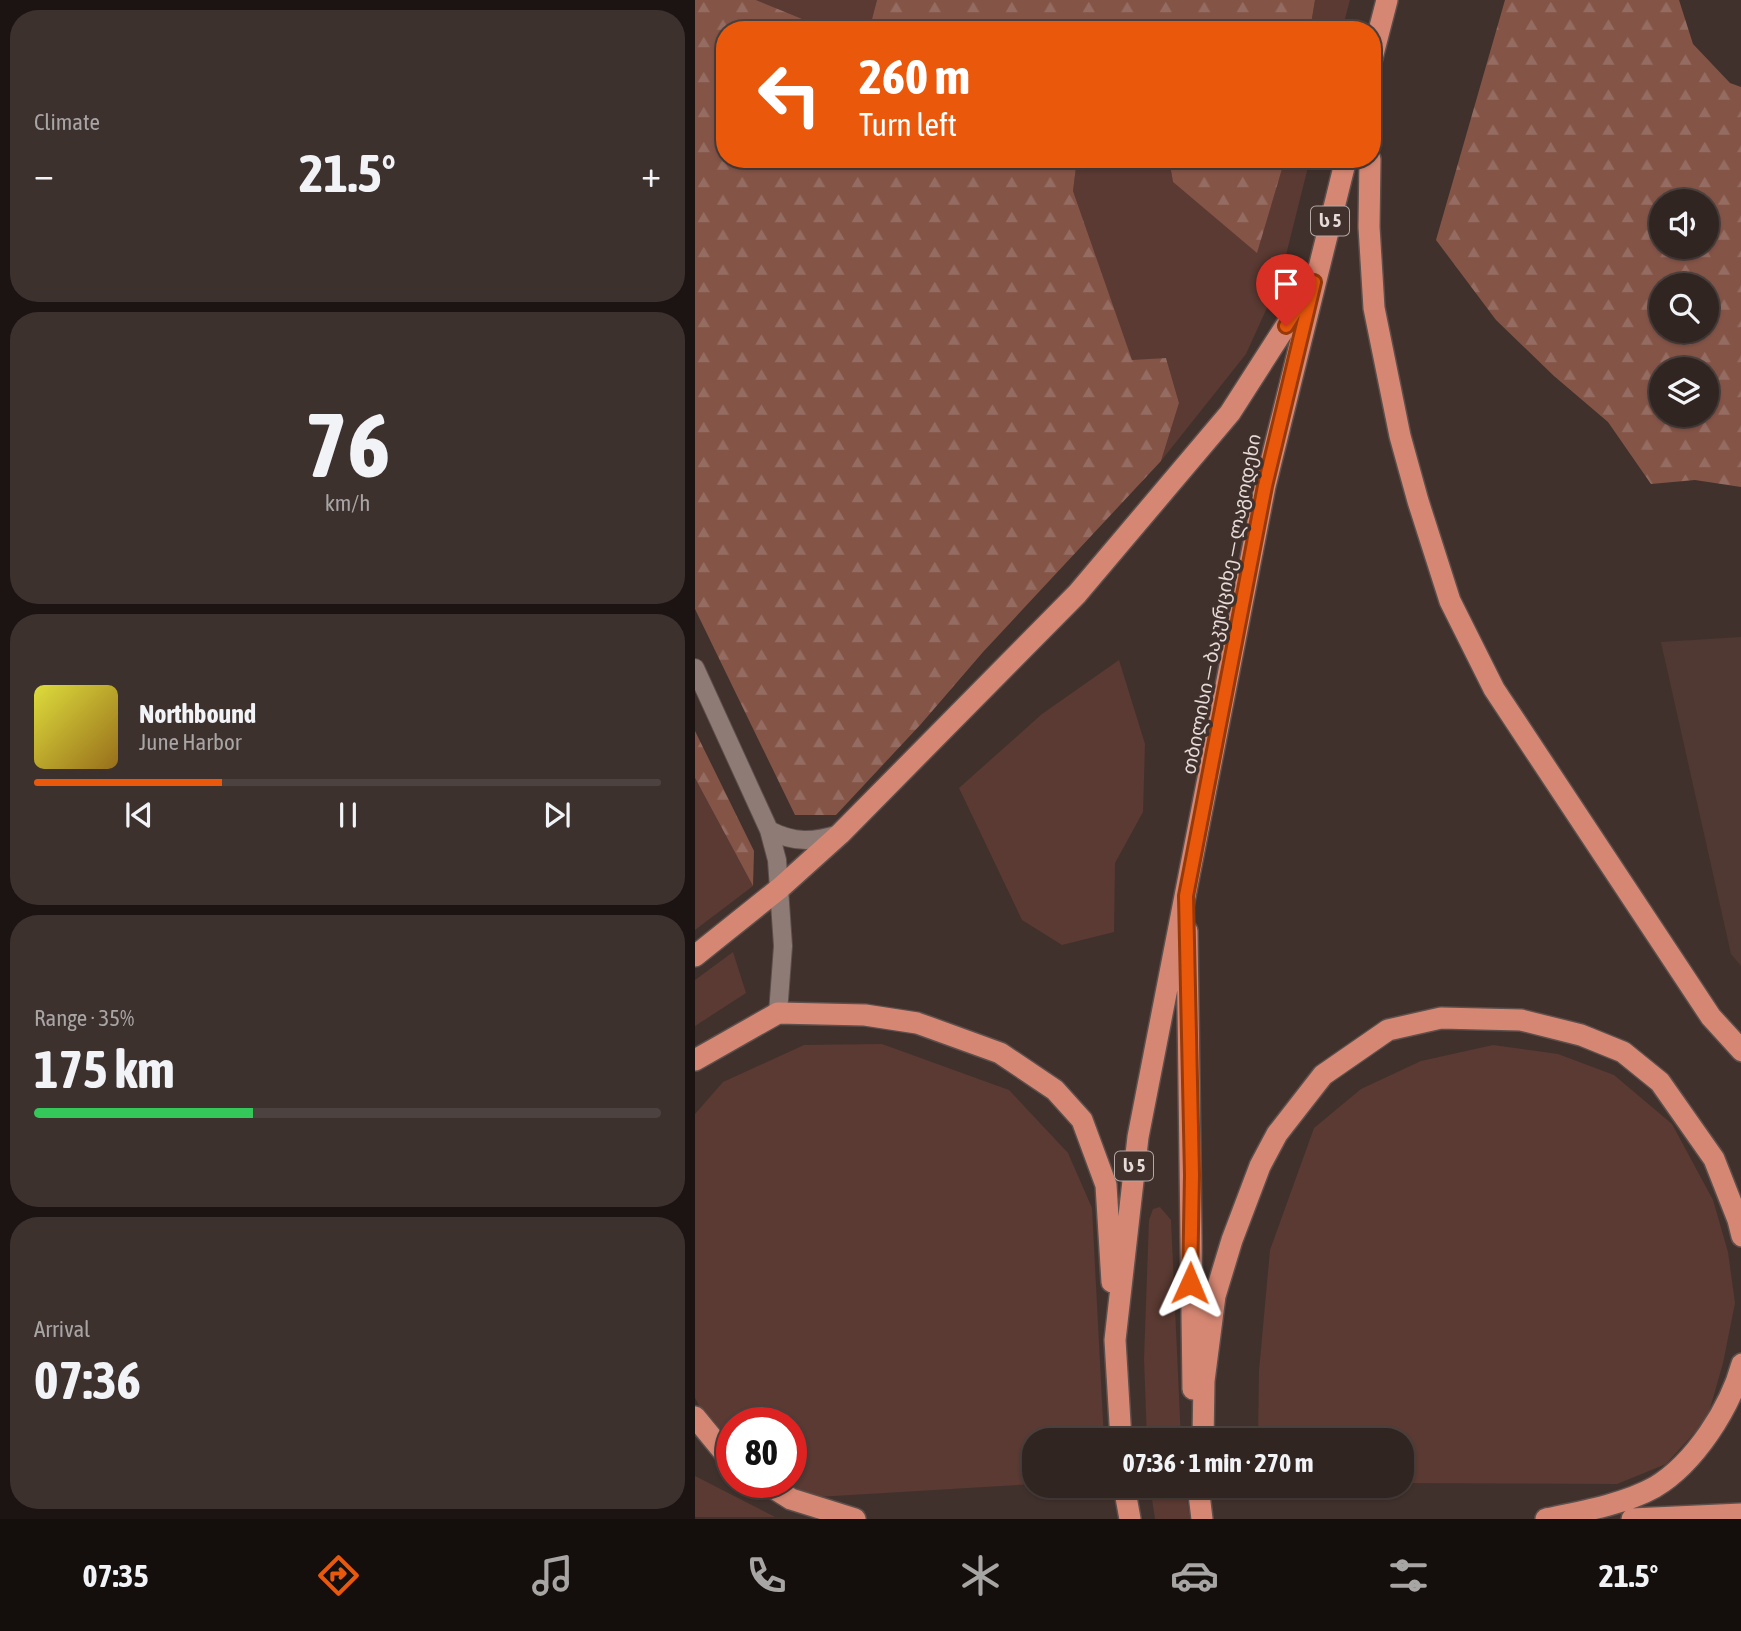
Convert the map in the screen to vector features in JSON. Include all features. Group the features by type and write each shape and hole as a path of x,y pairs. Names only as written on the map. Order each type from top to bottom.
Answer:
{"highway":[{"path":"1381,23 1387,0"},
{"name":"თბილისი — ბაკურციხე — ლაგოდეხი","path":"1120,1428 1115,1340 1138,1137 1265,486 1344,168"},
{"path":"1370,168 1369,227 1374,308 1400,436 1450,601 1507,710 1711,1017 1741,1051"},
{"path":"695,956 780,888 840,834 1077,594 1230,413 1314,282"},
{"name":"თბილისი — ბაკურციხე — ლაგოდეხი","path":"1186,896 1194,1428"},
{"path":"695,1059 778,1013 865,1015 917,1023 1000,1052 1055,1090 1082,1120 1106,1185 1115,1340"},
{"path":"1203,1428 1204,1381 1215,1296 1232,1240 1260,1166 1277,1134 1323,1075 1388,1030 1441,1018 1521,1020 1581,1035 1623,1052 1660,1082 1714,1159 1738,1220 1741,1236"},
{"path":"1546,1519 1607,1506 1655,1486 1689,1458 1713,1429 1741,1364"},
{"path":"695,1418 716,1443"},
{"path":"789,1498 855,1519"},
{"path":"1126,1498 1130,1519"},
{"path":"1632,1519 1741,1514"}],"street":[{"path":"695,668 769,830 777,860 783,946 778,1013"},
{"path":"769,830 785,838 806,842 840,834"}],"shaded area":[{"path":"756,0 877,0 872,19 807,21"},
{"path":"1315,0 1350,0 1344,21 1312,21"},
{"path":"1076,168 1171,168 1173,182 1257,252 1282,168 1308,168 1280,279 1246,354 1161,461 1179,403 1166,358 1132,361 1073,191"},
{"path":"1742,637 1741,966 1731,954 1661,642"},
{"path":"1119,660 1145,744 1143,812 1115,863 1114,932 1062,945 1022,920 959,788 1042,714"},
{"path":"695,778 753,886 695,930"},
{"path":"733,952 746,993 695,1026 695,980"},
{"path":"882,1044 1009,1090 1068,1153 1092,1208 1103,1428 1022,1428 1022,1485 817,1497 807,1493 807,1407 716,1407 716,1430 708,1422 695,1398 695,1114 723,1082 804,1045"},
{"path":"1493,1045 1558,1054 1614,1075 1672,1124 1713,1200 1728,1252 1735,1303 1723,1363 1707,1419 1666,1464 1617,1484 1414,1483 1414,1428 1258,1428 1259,1371 1270,1250 1314,1128 1361,1089 1421,1061"},
{"path":"1160,1207 1171,1220 1180,1428 1147,1428 1144,1359 1149,1220 1153,1209"},
{"path":"695,1476 716,1487 716,1498 738,1498 775,1517 695,1517"},
{"path":"1152,1498 1187,1498 1190,1519 1155,1519"}],"green space":[{"path":"695,0 756,0 807,21 716,21 716,168 1076,168 1073,191 1132,360 1166,358 1179,403 1161,461 836,815 795,815 695,609"},
{"path":"877,0 1315,0 1312,21 854,21 872,19"},
{"path":"1505,0 1679,0 1693,44 1730,83 1741,87 1741,487 1695,480 1651,484 1608,422 1554,376 1496,320 1436,240"},
{"path":"1171,168 1282,168 1257,253 1173,182"},
{"path":"695,731 754,851 753,886 695,778"}],"route":[{"path":"1190,1283 1192,1175 1186,896 1265,486 1314,282 1286,326"}]}
